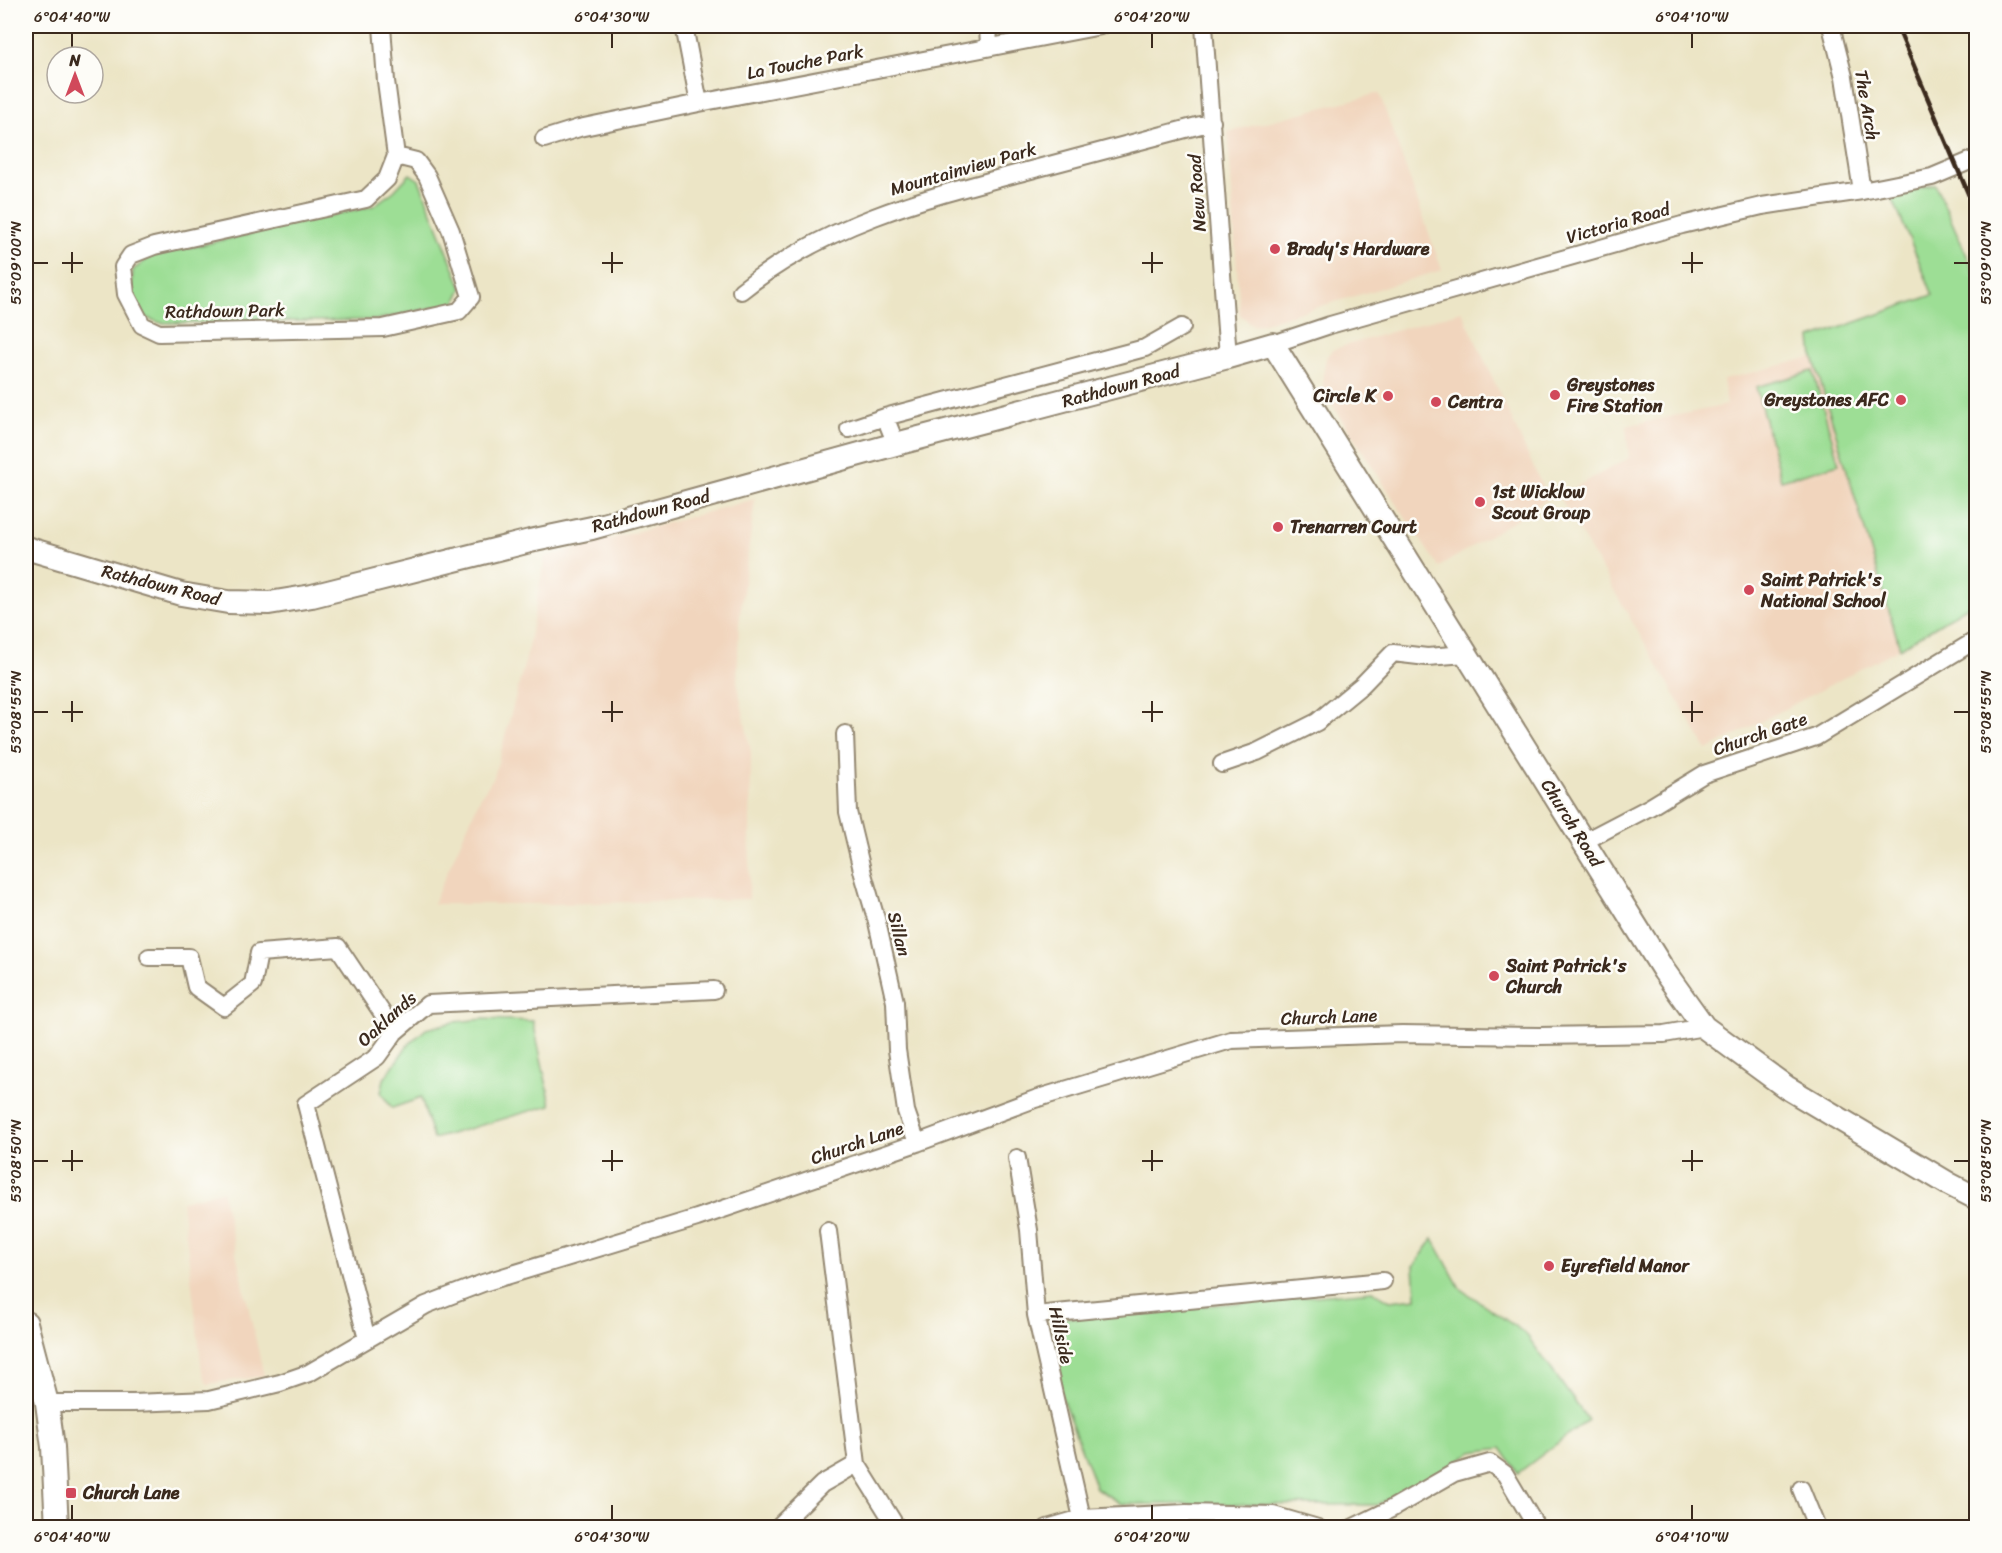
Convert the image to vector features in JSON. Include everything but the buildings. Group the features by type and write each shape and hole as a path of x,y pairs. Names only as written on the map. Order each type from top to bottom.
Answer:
{"main road":[{"name":"Rathdown Road","path":"26,548 181,594 228,602 268,603 312,596 530,541 592,528 1273,344"},
{"name":"Church Road","path":"1273,344 1664,971 1704,1027 1786,1087 1949,1184 1977,1198"},
{"path":"26,1323 46,1403 53,1447 57,1527"}],"street":[{"path":"382,26 396,156"},
{"path":"684,26 699,103"},
{"path":"988,26 989,46"},
{"name":"La Touche Park","path":"544,140 579,128 699,103 1101,26"},
{"name":"New Road","path":"1204,26 1228,357"},
{"name":"The Arch","path":"1831,26 1844,77 1862,191"},
{"name":"Mountainview Park","path":"741,291 764,273 806,248 890,209 1212,122"},
{"name":"Rathdown Park","path":"396,156 416,161 427,176 451,231 471,297 459,311 383,328 159,333 142,325 126,294 123,267 131,255 154,246 366,199 387,179 396,156"},
{"name":"Victoria Road","path":"1273,344 1330,325 1694,222 1762,206 1862,191 1932,177 1970,161 1977,161"},
{"path":"849,429 885,417 1145,348 1182,327"},
{"path":"885,417 896,444"},
{"name":"Church Gate","path":"1583,842 1650,807 1704,774 1816,737 1977,640"},
{"path":"1221,764 1257,752 1317,722 1362,685 1393,653 1426,657 1466,654"},
{"name":"Sillan","path":"845,734 848,812 895,1002 897,1050 906,1111 917,1143"},
{"path":"149,957 189,957 196,987 224,1007 253,984 259,952 338,947 395,1032"},
{"name":"Oaklands","path":"367,1339 306,1104 377,1057 395,1032 428,1004 714,990"},
{"name":"Church Lane","path":"46,1403 209,1400 280,1383 309,1373 426,1305 483,1283 698,1218 917,1143 1035,1099 1231,1040 1402,1034 1539,1036 1664,1034 1704,1027"},
{"name":"Hillside","path":"1017,1158 1029,1230 1036,1315 1082,1518"},
{"path":"828,1231 857,1464 897,1527"},
{"path":"1036,1315 1383,1281"},
{"path":"1352,1527 1391,1509 1454,1473 1490,1463 1504,1474 1537,1527"},
{"path":"777,1527 822,1484 857,1464"},
{"path":"1801,1489 1817,1527"},
{"path":"1047,1527 1082,1518 1186,1512 1273,1515 1318,1527"}],"shaded area":[{"path":"1379,93 1442,270 1254,326 1240,315 1228,132"},
{"path":"1462,311 1548,499 1439,567 1323,390 1324,370 1326,358 1334,349"},
{"name":"Saint Patrick's National School","path":"1813,357 1900,648 1707,750 1559,496 1629,458 1626,426 1727,405 1723,380"},
{"path":"755,499 739,623 737,681 751,753 749,899 554,904 433,904 481,796 494,777 526,658 545,557"},
{"path":"222,1191 264,1376 207,1384 202,1371 182,1201"}],"green space":[{"path":"410,174 419,180 462,288 455,303 376,320 161,323 141,316 131,292 133,270 152,256 373,206 394,191"},
{"name":"Greystones AFC","path":"1935,184 1976,276 1976,601 1900,648 1813,357 1811,338 1933,295 1891,195"},
{"path":"1813,371 1839,464 1781,480 1756,387"},
{"path":"484,1019 533,1021 551,1105 433,1139 421,1098 392,1108 381,1093 384,1079 407,1046 426,1029 454,1022"},
{"path":"1433,1239 1460,1288 1526,1334 1588,1420 1518,1473 1501,1448 1472,1452 1422,1482 1377,1505 1121,1504 1096,1488 1057,1385 1050,1341 1064,1318 1373,1291 1390,1301 1416,1298 1414,1266"}],"railway":[{"path":"1897,26 1976,212"}],"place":[{"name":"Brady's Hardware","path":"1275,249"},
{"name":"Greystones Fire Station","path":"1555,395"},
{"name":"Circle K","path":"1388,396"},
{"name":"Greystones AFC","path":"1901,400"},
{"name":"Centra","path":"1436,402"},
{"name":"1st Wicklow Scout Group","path":"1480,502"},
{"name":"Trenarren Court","path":"1278,527"},
{"name":"Saint Patrick's National School","path":"1749,590"},
{"name":"Saint Patrick's Church","path":"1494,976"},
{"name":"Eyrefield Manor","path":"1549,1266"},
{"name":"Church Lane","path":"71,1493"}]}
